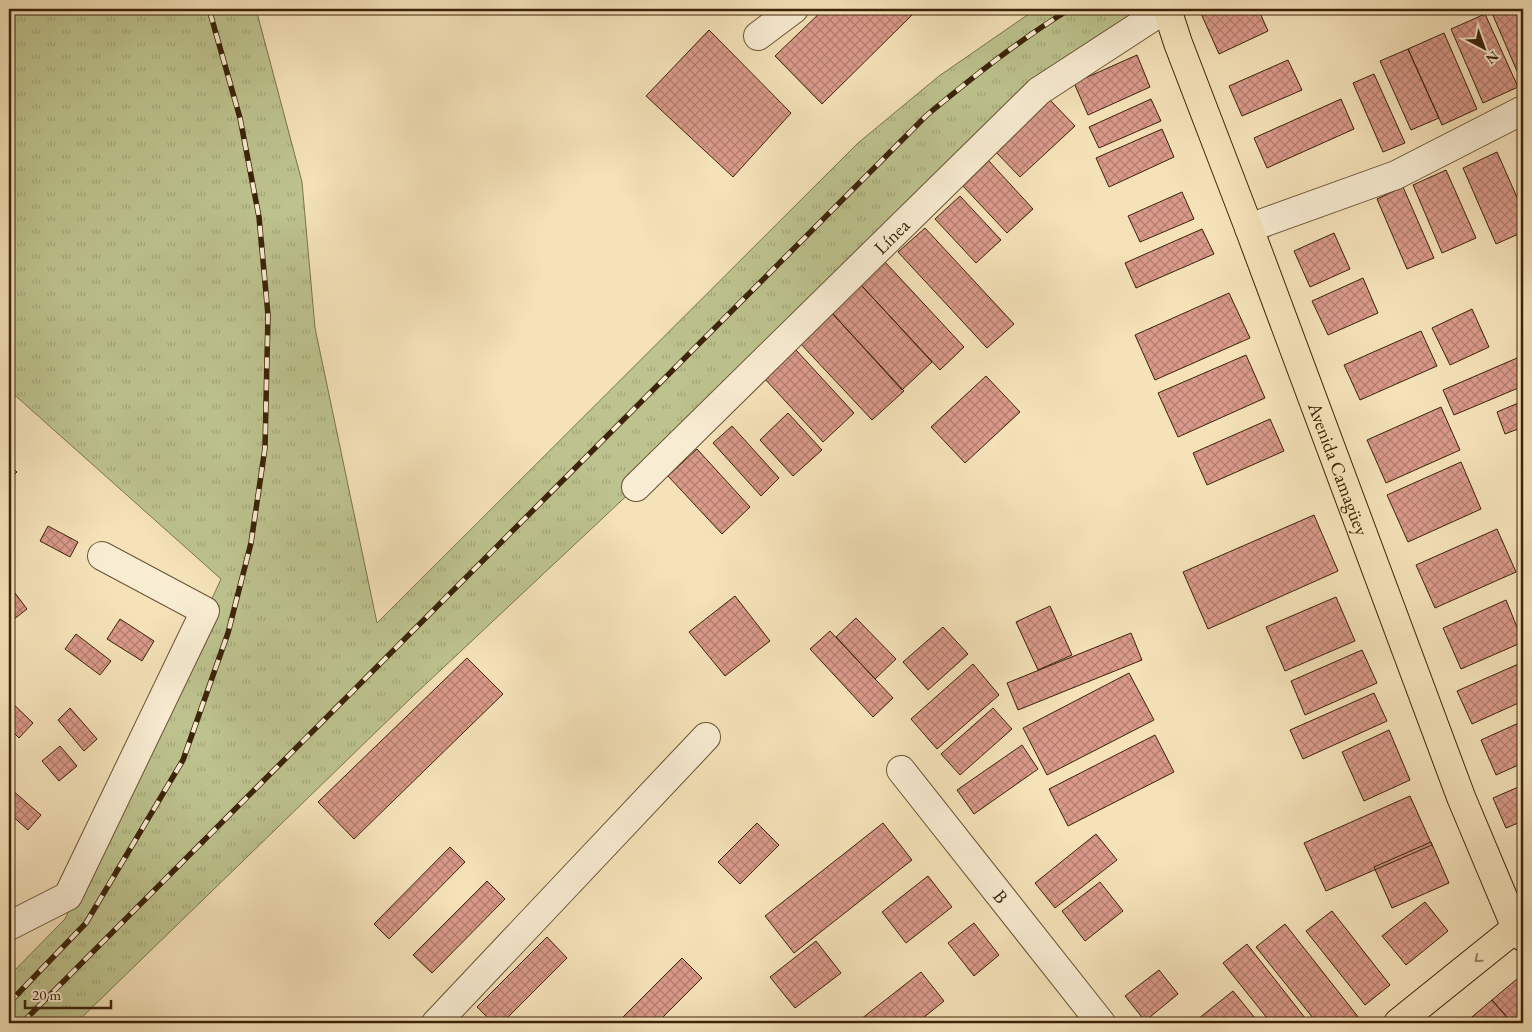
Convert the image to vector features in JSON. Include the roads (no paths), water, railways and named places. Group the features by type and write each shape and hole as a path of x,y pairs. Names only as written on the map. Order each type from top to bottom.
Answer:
{"main road":[{"name":"Avenida Camagüey","path":"1166,9 1461,797 1521,929"},
{"path":"1398,1023 1521,929"}],"street":[{"path":"758,36 794,9"},
{"name":"Línea","path":"636,487 1039,91 1166,9"},
{"path":"1249,228 1396,175 1523,110"},
{"path":"9,926 68,896 205,611 102,556"},
{"path":"436,1023 706,737"},
{"name":"B","path":"901,770 1101,1023"}],"railway":[{"path":"9,1003 86,923 183,760 228,633 251,543 265,448 268,315 259,217 240,118 209,9"},
{"path":"22,1023 927,115 1014,46 1070,9"}]}
